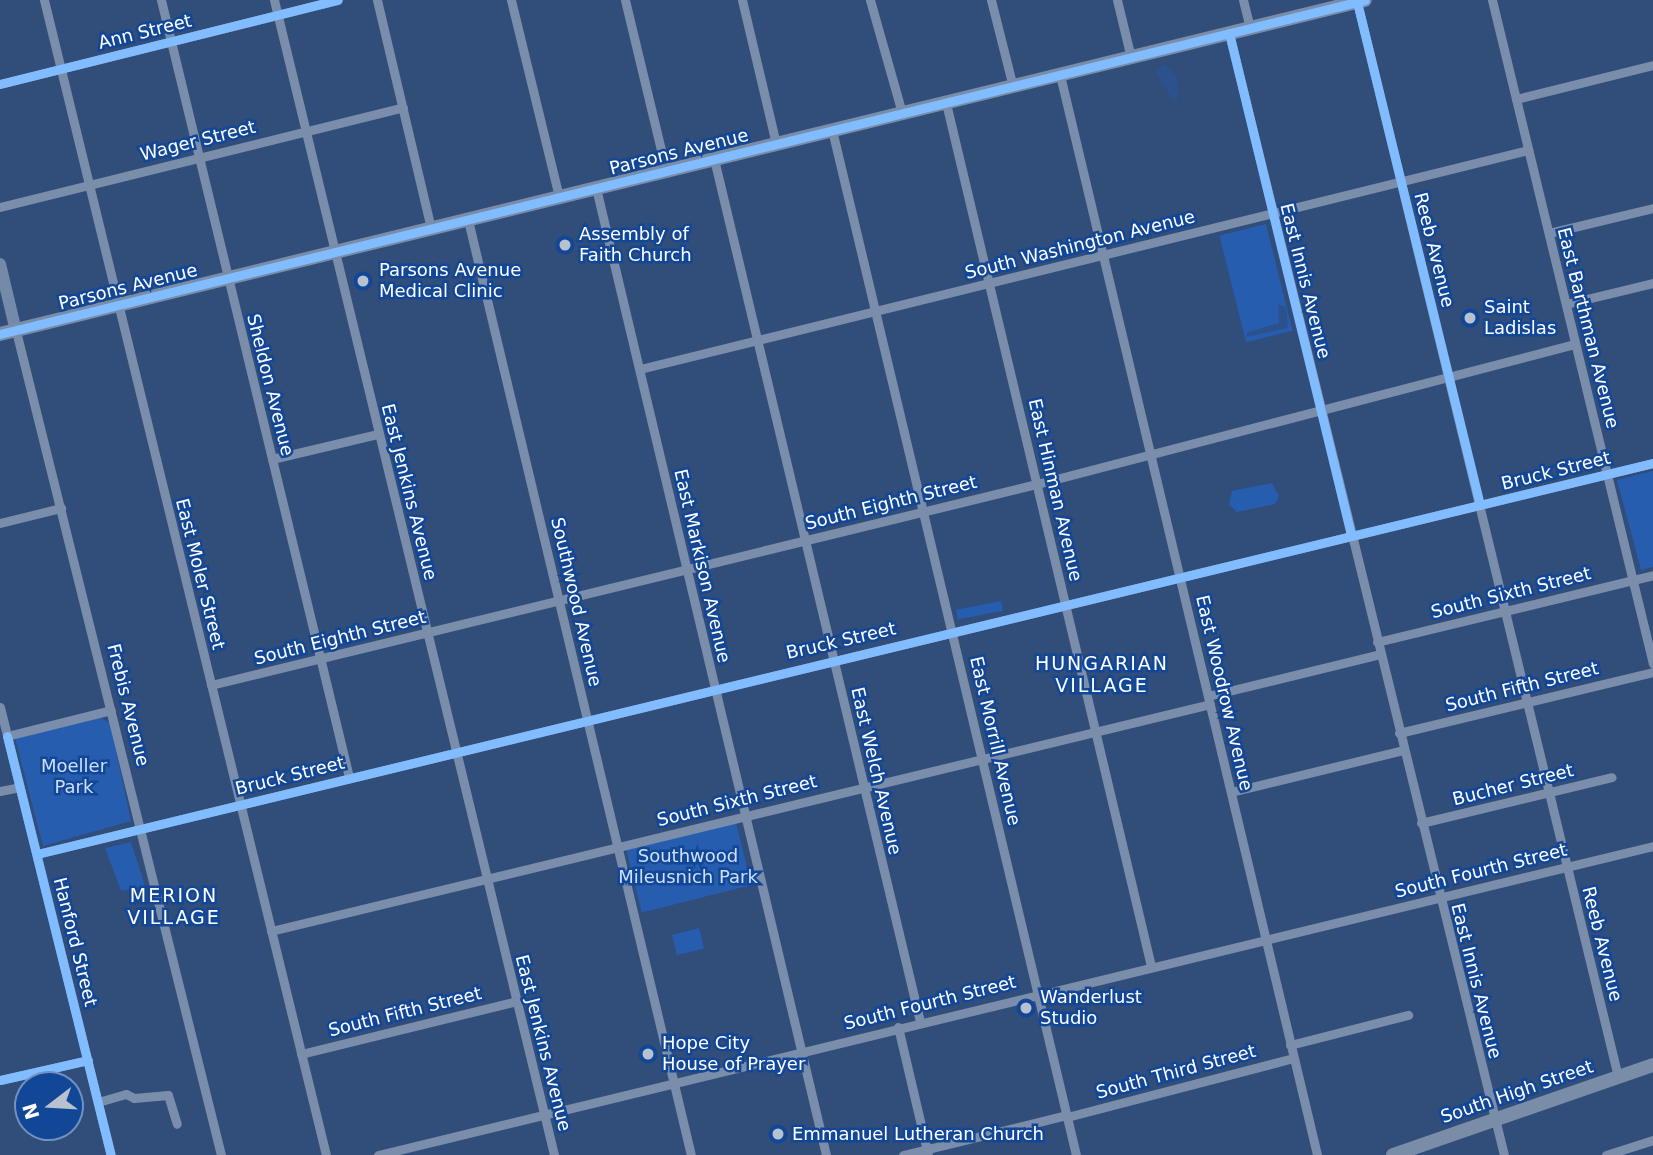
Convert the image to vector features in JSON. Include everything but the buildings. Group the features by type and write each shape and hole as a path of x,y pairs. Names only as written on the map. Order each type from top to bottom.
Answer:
{"main road":[{"name":"Parsons Avenue","path":"0,334 1361,1"},
{"name":"Frebis Avenue","path":"0,264 16,331"},
{"name":"South High Street","path":"1393,1155 1653,1065"}],"street":[{"name":"East Moler Street","path":"44,0 326,1155"},
{"name":"Sheldon Avenue","path":"161,0 349,777"},
{"name":"East Jenkins Avenue","path":"274,0 554,1155"},
{"name":"Ann Street","path":"0,84 338,0"},
{"path":"377,0 431,229"},
{"path":"511,0 559,197"},
{"path":"625,0 666,171"},
{"path":"742,0 776,144"},
{"path":"870,0 902,113"},
{"path":"991,0 1013,87"},
{"path":"1116,0 1131,58"},
{"path":"1242,0 1250,28"},
{"name":"East Barthman Avenue","path":"1492,0 1653,664"},
{"name":"Reeb Avenue","path":"1361,1 1401,182 1618,1077"},
{"name":"East Innis Avenue","path":"1229,33 1493,1120 1504,1155"},
{"path":"1516,99 1653,65"},
{"name":"East Woodrow Avenue","path":"1060,75 1317,1155"},
{"name":"East Hinman Avenue","path":"946,103 1152,966"},
{"name":"Wager Street","path":"0,207 403,107"},
{"name":"East Morrill Avenue","path":"832,131 1076,1155"},
{"name":"South Washington Avenue","path":"639,365 758,340 1528,150"},
{"name":"East Welch Avenue","path":"714,159 920,1022"},
{"name":"East Markison Avenue","path":"596,188 826,1155"},
{"path":"1549,233 1653,208"},
{"name":"Southwood Avenue","path":"468,220 691,1155"},
{"path":"1566,304 1653,283"},
{"name":"Frebis Avenue","path":"16,331 221,1155"},
{"name":"South Eighth Street","path":"211,685 1037,484 1575,344"},
{"path":"272,460 378,434"},
{"name":"Bruck Street","path":"37,854 833,659 1653,463"},
{"path":"0,523 61,508"},
{"name":"South Sixth Street","path":"1377,642 1653,575"},
{"name":"South Sixth Street","path":"271,932 1096,731 1380,654"},
{"name":"South Fifth Street","path":"1399,733 1653,671"},
{"name":"Hanford Street","path":"0,708 111,1155"},
{"path":"7,736 111,710"},
{"path":"1231,792 1404,750"},
{"name":"Bucher Street","path":"1421,821 1612,777"},
{"path":"0,791 20,787"},
{"name":"South Fourth Street","path":"378,1155 1653,846"},
{"name":"South Fifth Street","path":"301,1054 516,1001"},
{"path":"1290,1045 1408,1015"},
{"path":"898,1027 928,1152"},
{"name":"South Third Street","path":"903,1155 928,1152 1293,1058"},
{"path":"0,1080 88,1060"},
{"path":"98,1102 126,1094 134,1098 168,1095 177,1124"},
{"path":"1606,1155 1653,1140"}],"green space":[{"path":"1266,224 1293,331 1246,342 1219,236"},
{"path":"1653,471 1653,567 1641,570 1617,480"},
{"path":"1272,483 1279,496 1275,504 1237,512 1229,505 1232,491"},
{"path":"1001,601 1003,611 958,620 956,610"},
{"name":"Moeller Park","path":"99,717 110,723 131,821 43,846 15,738"},
{"name":"Southwood Mileusnich Park","path":"736,823 751,885 642,912 626,850"},
{"path":"131,842 145,886 121,891 105,848"},
{"path":"699,928 704,948 677,955 672,935"}],"shaded area":[{"path":"1164,64 1175,74 1179,89 1176,105 1155,72"},
{"path":"1278,304 1286,307 1288,328 1246,337 1248,332 1279,323"}],"cycle path":[{"path":"0,84 338,0"},
{"path":"0,334 1365,0"},
{"path":"1357,2 1480,505"},
{"path":"1229,33 1351,535"},
{"path":"37,854 1653,463"},
{"path":"7,736 111,1155"},
{"path":"0,1080 88,1060"}],"place":[{"name":"Assembly of Faith Church","path":"565,245"},
{"name":"Parsons Avenue Medical Clinic","path":"363,281"},
{"name":"Saint Ladislas","path":"1470,318"},
{"name":"Wanderlust Studio","path":"1026,1008"},
{"name":"Hope City House of Prayer","path":"648,1054"},
{"name":"Emmanuel Lutheran Church","path":"778,1134"}],"district":[{"name":"HUNGARIAN VILLAGE","path":"1102,675"},
{"name":"MERION VILLAGE","path":"174,907"}]}
